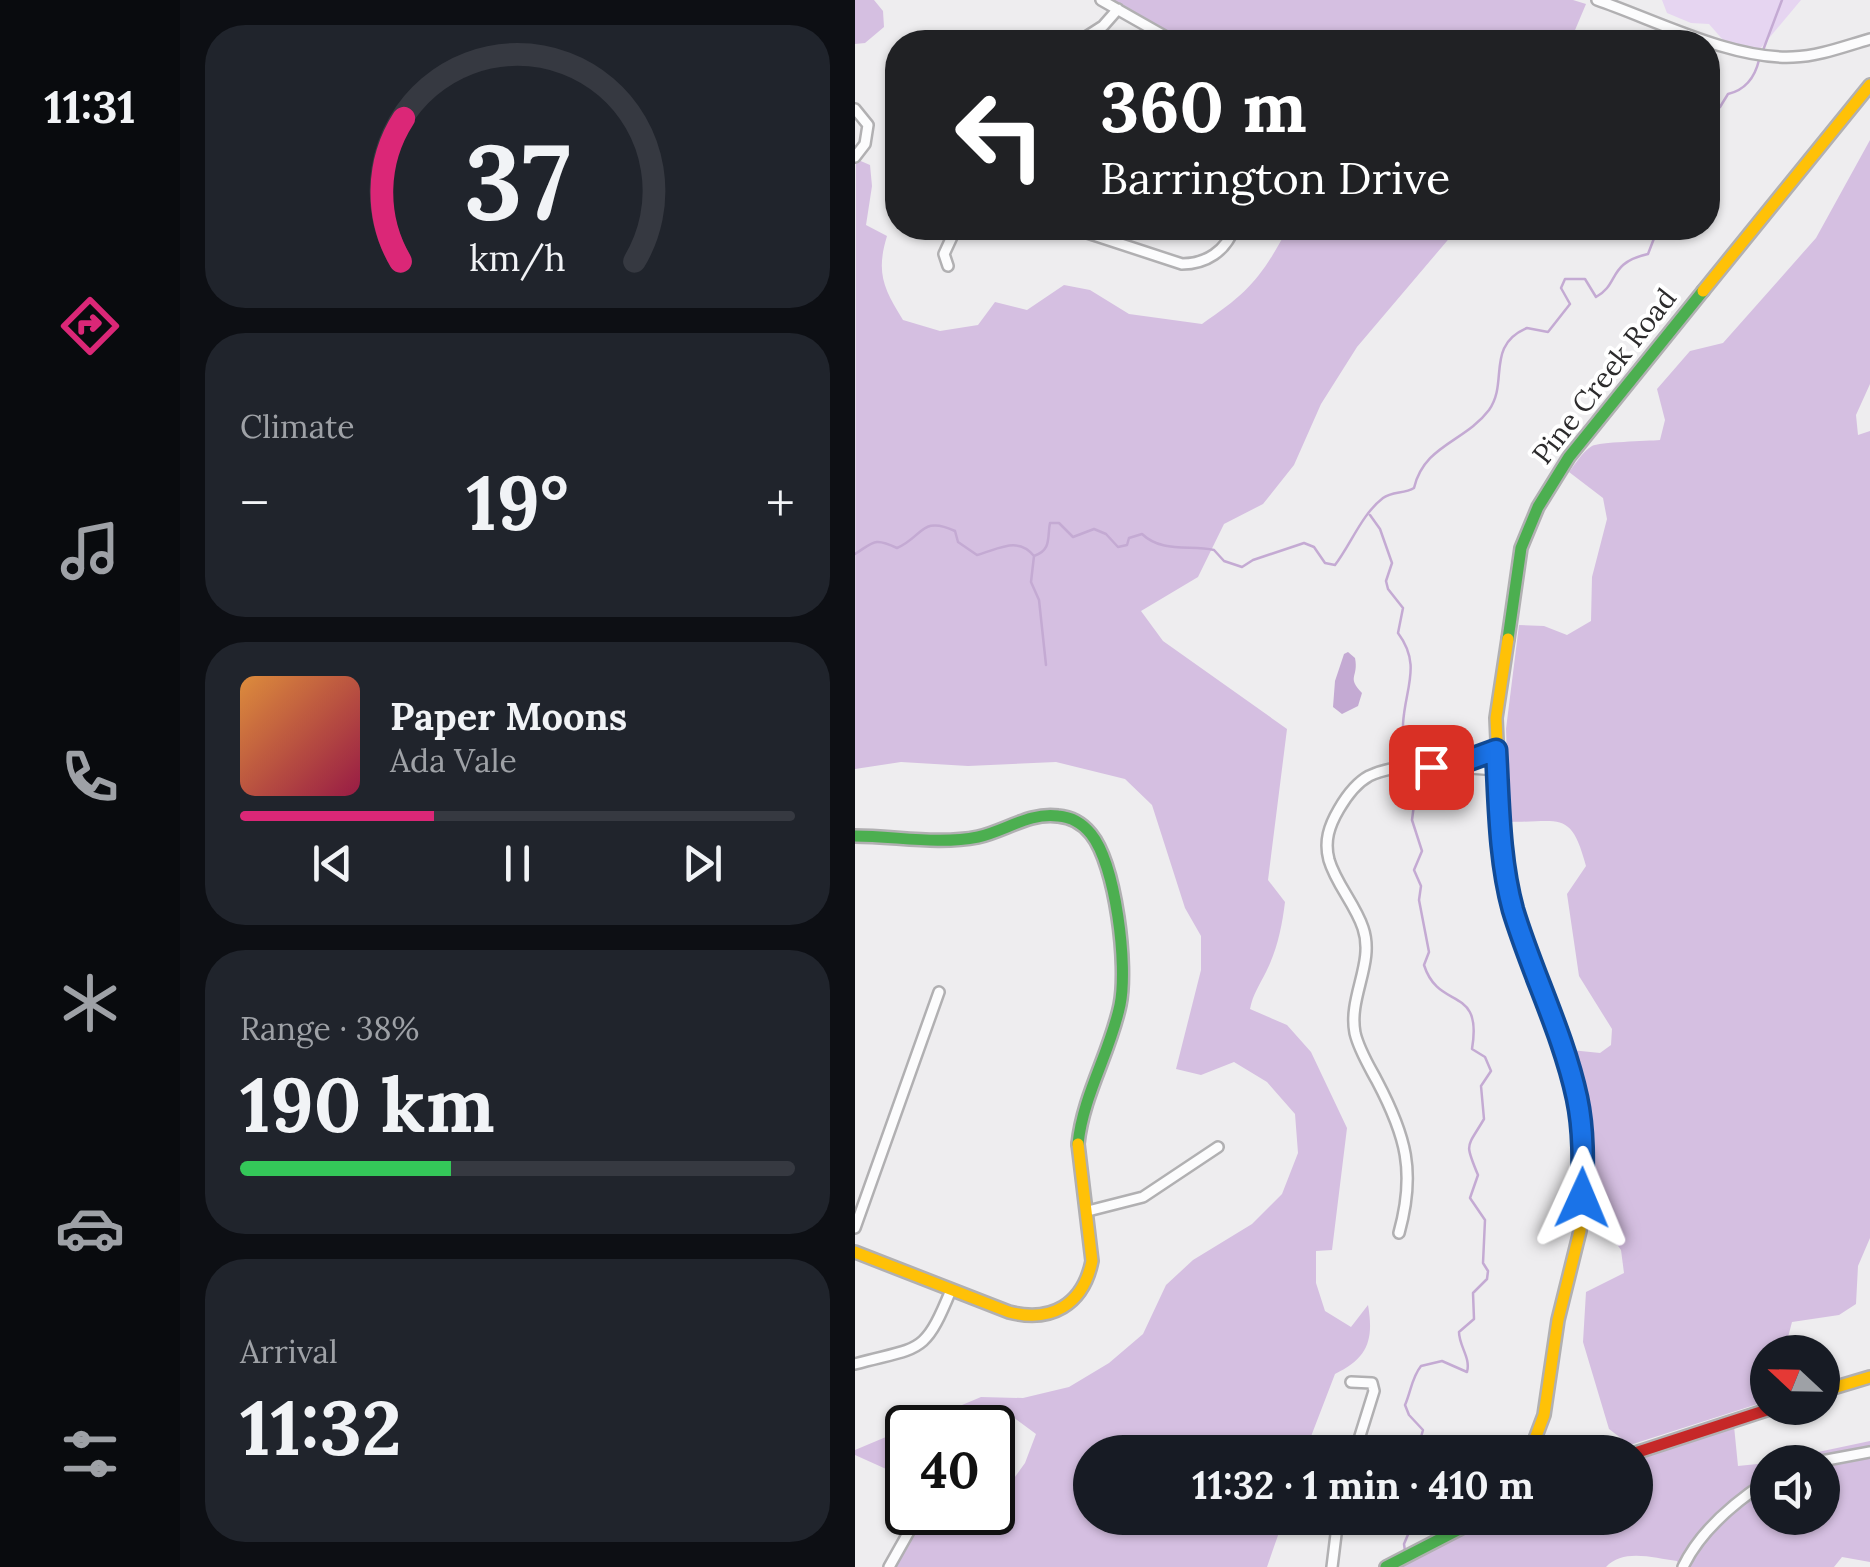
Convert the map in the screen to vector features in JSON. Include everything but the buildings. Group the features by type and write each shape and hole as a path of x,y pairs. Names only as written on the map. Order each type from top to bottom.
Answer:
{"street":[{"path":"1101,0 1154,30"},
{"path":"1597,0 1682,30"},
{"path":"1097,30 1118,10"},
{"path":"1720,44 1776,56 1813,54 1870,39"},
{"name":"Pine Creek Road","path":"1536,1435 1544,1415 1559,1320 1579,1231 1583,1142 1572,1076 1512,906 1504,858 1497,718 1521,548 1538,507 1569,457 1870,85"},
{"path":"855,109 868,125 865,144 855,156"},
{"path":"948,266 944,254 950,240"},
{"path":"1123,240 1168,262 1196,264 1221,250 1227,240"},
{"path":"1399,1233 1407,1200 1408,1158 1390,1104 1355,1033 1365,936 1332,869 1327,838 1345,799 1371,775 1455,765 1496,750"},
{"path":"1455,765 1497,770"},
{"path":"855,836 977,837 1031,818 1057,814 1076,820 1095,839 1119,918 1125,972 1115,1022 1080,1127 1078,1158 1089,1211 1092,1252 1088,1281 1081,1294 1058,1312 1017,1314 855,1252"},
{"path":"855,1228 939,992"},
{"path":"1089,1211 1143,1197 1218,1147"},
{"path":"855,1364 925,1342 934,1331 951,1290"},
{"path":"1840,1386 1870,1376"},
{"path":"1351,1382 1372,1383 1374,1390 1360,1435"},
{"path":"1653,1447 1750,1416"},
{"path":"1840,1458 1870,1452"},
{"path":"1683,1567 1720,1518 1750,1494"},
{"path":"889,1567 907,1535"},
{"path":"1332,1567 1337,1535"},
{"path":"1386,1567 1447,1535"}],"shaded area":[{"path":"855,0 874,0 883,11 884,27 865,43 855,44"},
{"path":"1110,0 1573,0 1586,4 1575,30 1165,30"},
{"path":"1662,0 1801,0 1759,50 1723,40 1720,30 1709,24 1691,23 1667,13"},
{"path":"1870,140 1870,384 1856,415 1858,435 1870,431 1870,1238 1858,1266 1856,1304 1839,1315 1792,1322 1789,1335 1750,1335 1750,1406 1653,1438 1617,1435 1609,1429 1583,1342 1586,1292 1624,1273 1621,1250 1589,1206 1589,1118 1571,1050 1600,1053 1611,1045 1612,1029 1579,976 1567,894 1586,866 1581,848 1569,827 1561,823 1509,822 1506,729 1519,625 1544,626 1567,635 1591,621 1592,577 1607,519 1603,498 1569,472 1592,446 1660,440 1665,420 1657,389 1690,351 1723,343 1816,238"},
{"path":"856,159 870,165 872,186 866,225 885,235 882,270 891,298 903,320 940,331 978,325 995,302 1027,310 1064,285 1090,290 1129,314 1202,324 1253,283 1281,240 1448,240 1357,347 1321,404 1294,465 1263,504 1224,524 1198,577 1141,611 1163,641 1287,729 1268,880 1285,902 1284,911 1279,938 1250,1009 1287,1025 1311,1052 1347,1128 1332,1250 1316,1251 1316,1283 1325,1311 1351,1327 1368,1305 1370,1328 1362,1354 1335,1374 1312,1435 1073,1435 1073,1535 1278,1535 1267,1567 892,1567 908,1535 1015,1535 1015,1477 1036,1434 1015,1418 1015,1405 962,1405 981,1397 1023,1398 1069,1387 1109,1363 1143,1334 1166,1285 1193,1260 1252,1224 1282,1194 1298,1153 1295,1114 1267,1082 1234,1062 1201,1075 1176,1069 1201,970 1201,936 1185,908 1152,805 1125,779 1056,762 968,766 901,762 855,769"},
{"path":"1348,652 1355,658 1354,680 1362,693 1358,706 1342,714 1333,707 1335,681"},
{"path":"1734,1426 1738,1466 1750,1465 1750,1535 1840,1535 1840,1447 1870,1441 1870,1562 1842,1557 1834,1567 1680,1567 1677,1561 1630,1556 1606,1567 1400,1567 1463,1535 1653,1535 1653,1454"},
{"path":"885,1437 885,1468 855,1455 855,1450"}],"waterway":[{"path":"1762,53 1782,0"},
{"path":"1720,107 1728,94 1748,82 1759,60"},
{"path":"855,554 874,542 897,548 935,525 955,531 958,542 977,555 1015,545 1034,556 1046,547 1050,523 1059,523 1073,537 1094,529 1106,534 1118,547 1142,534 1158,544 1214,550 1224,561 1242,567 1304,543 1314,547 1325,563 1335,565 1376,505 1387,496 1414,488 1427,462 1489,410 1495,399 1506,344 1527,328 1548,332 1570,304 1561,288 1565,279 1585,279 1596,297 1626,263 1648,254 1653,240"},
{"path":"1370,515 1380,529 1392,563 1386,581 1388,589 1403,608 1398,633 1411,666 1403,724 1409,764"},
{"path":"1034,556 1031,582 1039,600 1046,665"},
{"path":"1411,772 1415,797 1412,820 1422,851 1414,870 1421,886 1419,900 1429,952 1424,965 1439,989 1466,1006 1474,1029 1472,1049 1485,1057 1491,1071 1481,1086 1484,1119 1469,1146 1478,1175 1470,1198 1485,1220 1483,1263 1487,1279 1473,1293 1474,1319 1459,1332 1467,1372 1442,1361 1421,1366 1414,1379 1405,1405 1423,1430 1422,1435"},
{"path":"1405,1551 1408,1535"}],"traffic: fast":[{"path":"1508,639 1521,548 1538,507 1569,457 1703,291"},
{"path":"855,836 963,839 1048,816 1072,819 1091,834 1113,891 1121,942 1122,988 1116,1023 1085,1108 1078,1144"},
{"path":"1386,1567 1448,1535"}],"traffic: slow":[{"path":"1703,291 1870,85"},
{"path":"1508,639 1496,718 1501,831 1512,906 1572,1076 1583,1143 1580,1231 1558,1320 1544,1415 1536,1435"},
{"path":"855,1252 1009,1312 1038,1315 1063,1307 1081,1289 1092,1261 1078,1144"},
{"path":"1840,1386 1870,1377"}],"traffic: jam":[{"path":"1653,1447 1750,1416"}],"route":[{"path":"1431,767 1455,765 1496,750 1501,832 1512,906 1565,1052 1578,1102 1582,1198"}]}
